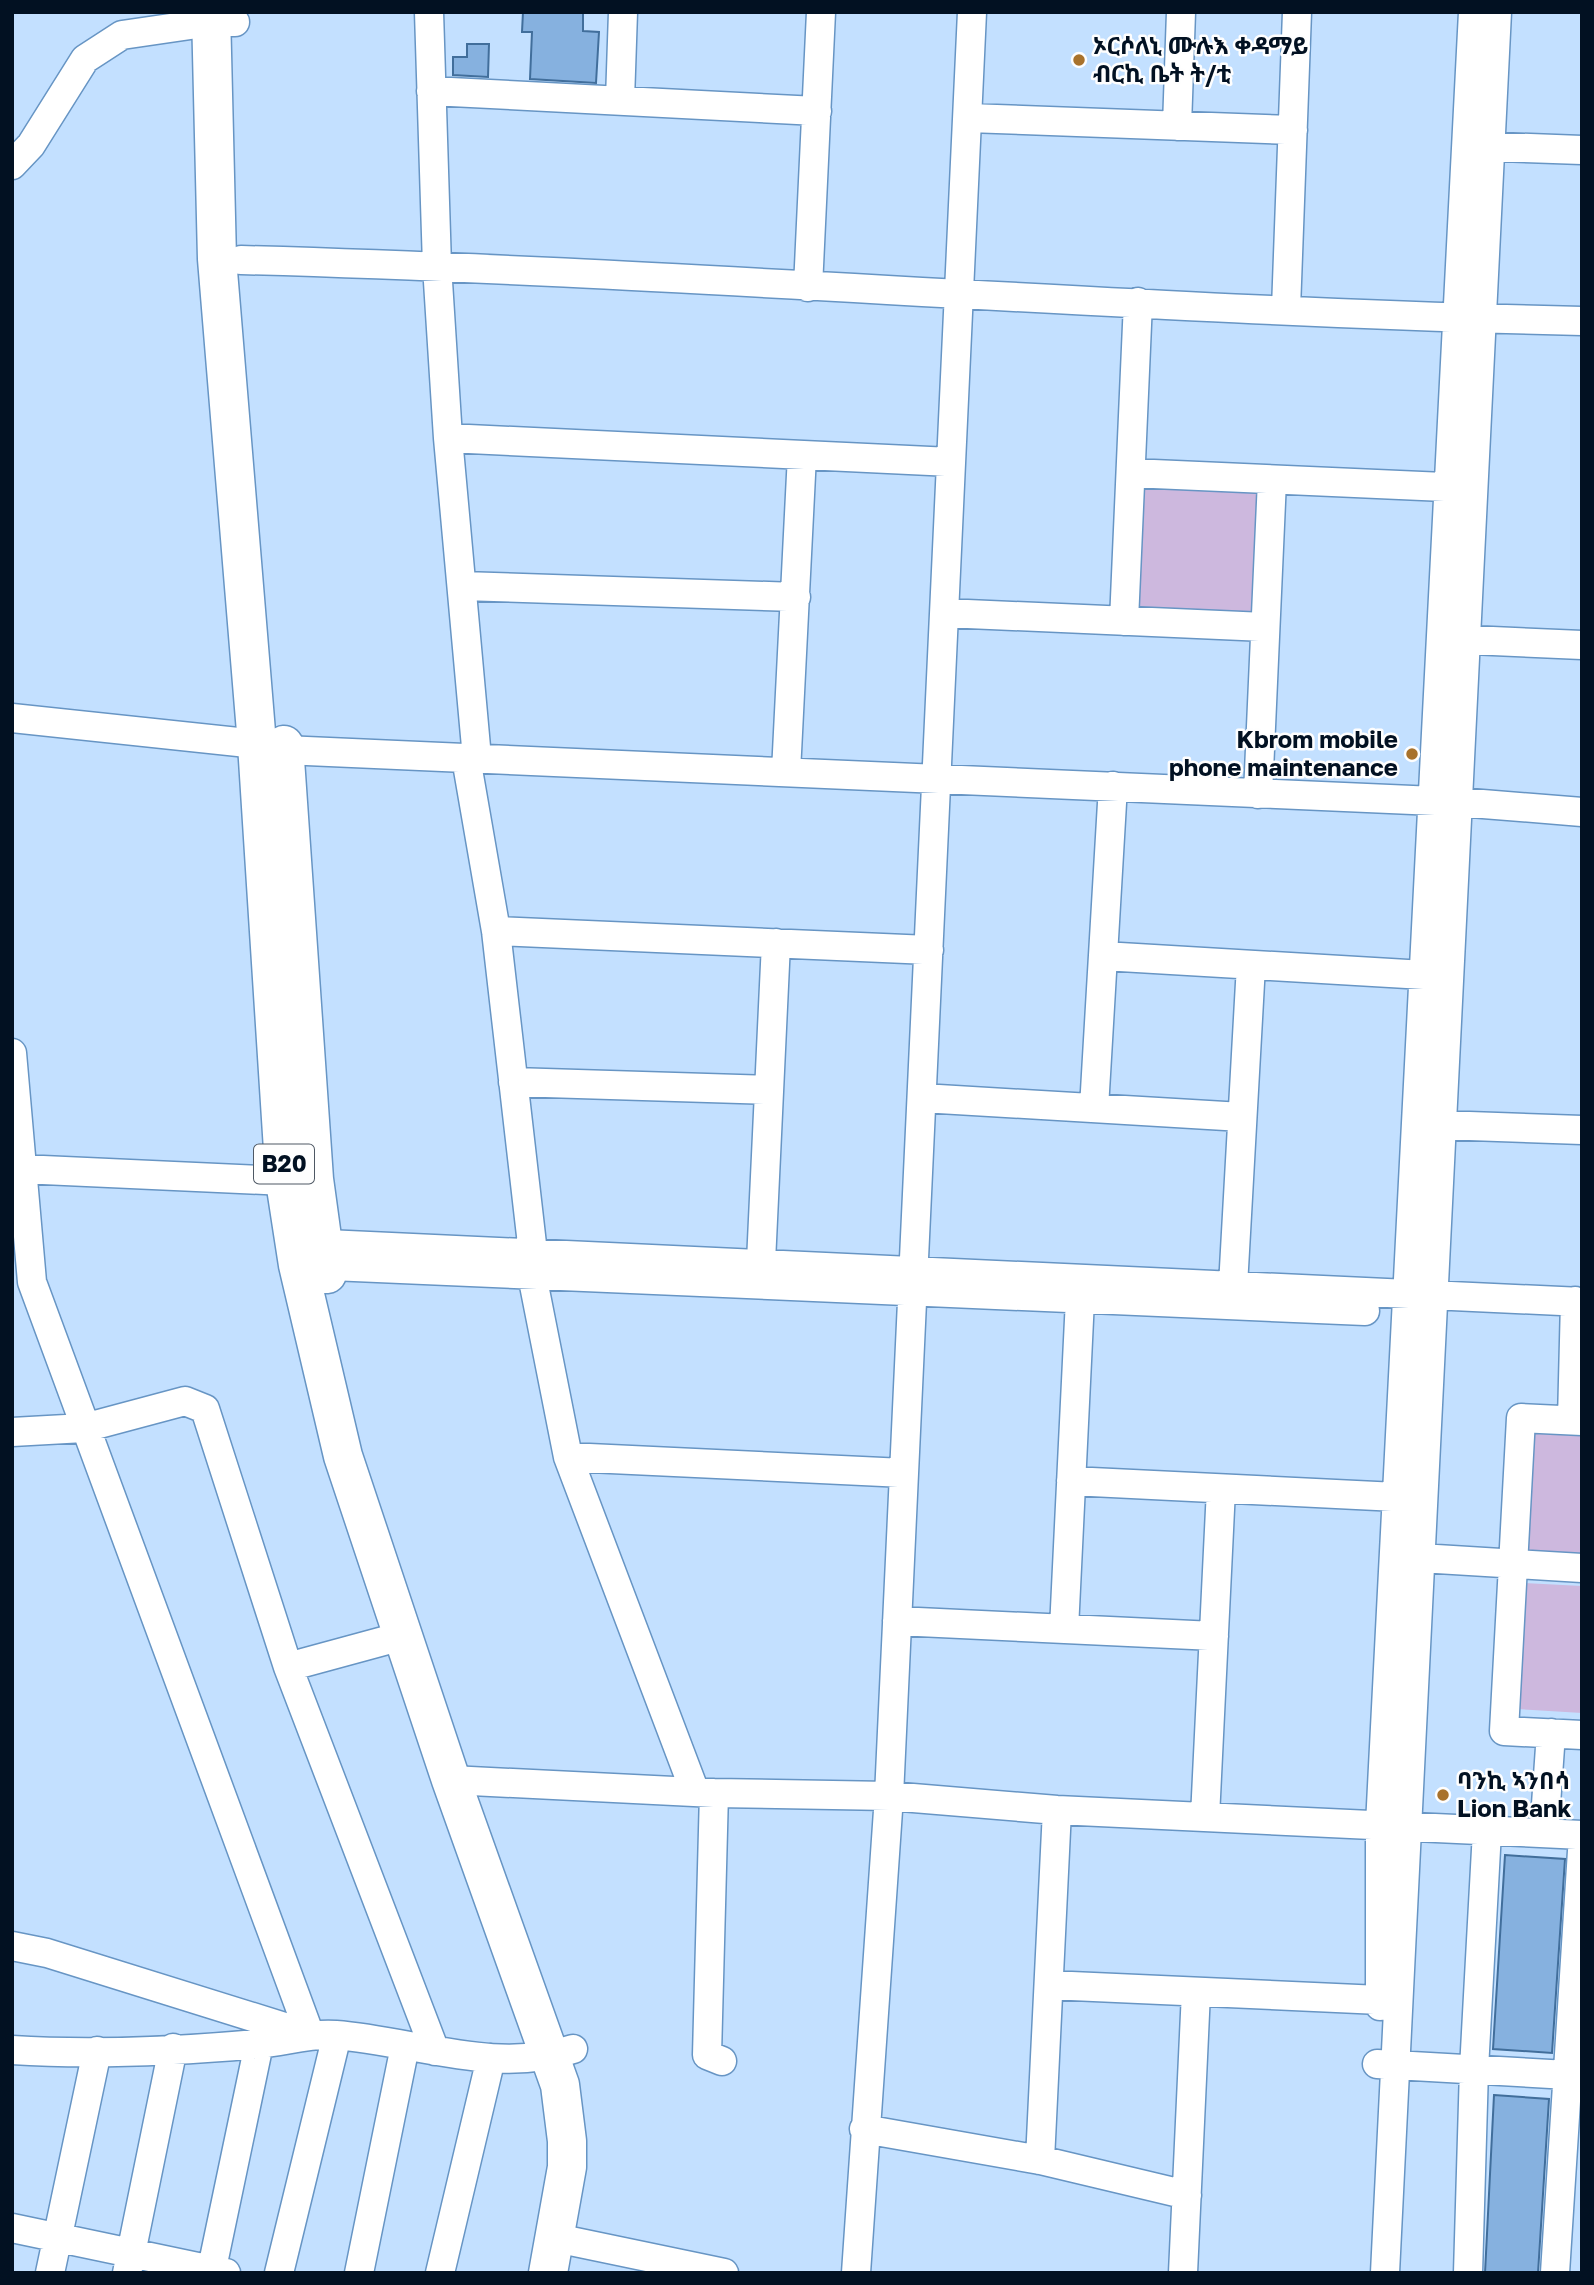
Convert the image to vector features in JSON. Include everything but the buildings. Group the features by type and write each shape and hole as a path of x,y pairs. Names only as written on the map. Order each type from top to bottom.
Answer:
{"highway":[{"name":"B20","path":"223,17 242,261 245,467"},
{"name":"B20","path":"223,17 217,259 245,467 271,747 310,1254 343,1456 402,1636 462,1781 562,2053 560,2085 567,2141 564,2196 573,2258"},
{"name":"B20","path":"271,747 285,1181 350,1383 462,1781"}],"street":[{"path":"429,12 437,266 448,438 462,586 472,758 496,931 533,1264 568,1457 704,1793 707,2055 722,2060"},
{"path":"620,100 623,12"},
{"path":"808,287 821,12"},
{"path":"856,2273 897,1622 972,12"},
{"path":"1177,126 1181,12"},
{"path":"1286,309 1297,12"},
{"path":"1382,2272 1394,1826 1478,147 1473,12"},
{"path":"1478,147 1497,12"},
{"path":"12,165 31,145 85,59 122,35 223,17"},
{"path":"431,91 817,111"},
{"path":"968,118 1293,131"},
{"path":"1478,147 1582,150"},
{"path":"242,261 437,266 808,287 1582,321"},
{"path":"1124,621 1138,302"},
{"path":"448,438 951,462"},
{"path":"786,772 802,455"},
{"path":"1131,474 1461,488"},
{"path":"1258,794 1272,480"},
{"path":"462,586 796,597"},
{"path":"945,613 1265,627"},
{"path":"1454,639 1582,645"},
{"path":"12,718 271,747 1445,802 1582,812"},
{"path":"1094,1108 1113,786"},
{"path":"496,931 929,950"},
{"path":"760,1274 776,943"},
{"path":"1103,956 1437,976"},
{"path":"1233,1286 1251,965"},
{"path":"1407,1557 1397,1497 1441,1125 1437,976"},
{"path":"12,1053 32,1282 84,1428 323,2035 279,2273"},
{"path":"513,1082 769,1090"},
{"path":"922,1098 1242,1117"},
{"path":"1441,1125 1582,1130"},
{"path":"21,1169 285,1181"},
{"path":"310,1254 913,1281 1233,1286 1420,1304"},
{"path":"913,1281 1080,1299 1420,1304 1578,1311 1577,1420 1521,1418 1504,1731 1582,1735"},
{"path":"1064,1629 1080,1299"},
{"path":"12,1432 84,1428 185,1401 205,1409 288,1667 435,2051"},
{"path":"568,1457 904,1473"},
{"path":"1071,1481 1397,1497"},
{"path":"1205,1817 1221,1489"},
{"path":"1407,1557 1582,1568"},
{"path":"897,1622 1214,1636"},
{"path":"288,1667 402,1636"},
{"path":"1544,1833 1550,1733"},
{"path":"462,1781 704,1793 888,1796 1057,1810 1582,1835"},
{"path":"1041,2160 1057,1810"},
{"path":"1386,2064 1380,2000 1394,1826"},
{"path":"1468,2273 1474,2069 1486,1830"},
{"path":"1555,2273 1573,2135 1568,2075 1582,1850"},
{"path":"12,1946 47,1953 323,2035 491,2058 562,2053"},
{"path":"1049,1985 1380,2000"},
{"path":"1183,2273 1196,1992"},
{"path":"14,2057 259,2044 323,2035"},
{"path":"12,2228 57,2237 129,2263 216,2272 259,2044"},
{"path":"359,2273 405,2046"},
{"path":"129,2263 173,2048"},
{"path":"50,2273 97,2051"},
{"path":"440,2273 491,2058"},
{"path":"1386,2064 1568,2075"},
{"path":"864,2129 1041,2160 1187,2195"},
{"path":"573,2258 724,2273"}],"shaded area":[{"path":"1137,480 1266,486 1260,620 1131,614"},
{"path":"1530,1428 1582,1431 1582,1558 1524,1555"},
{"path":"1523,1583 1582,1586 1582,1713 1517,1709"}],"place":[{"name":"ኦርሶለኒ ሙሉእ ቀዳማይ ብርኪ ቤት ት/ቲ","path":"1079,60"},
{"name":"Kbrom mobile phone maintenance","path":"1412,754"},
{"name":"ባንኪ ኣንበሳ Lion Bank","path":"1443,1795"}]}
